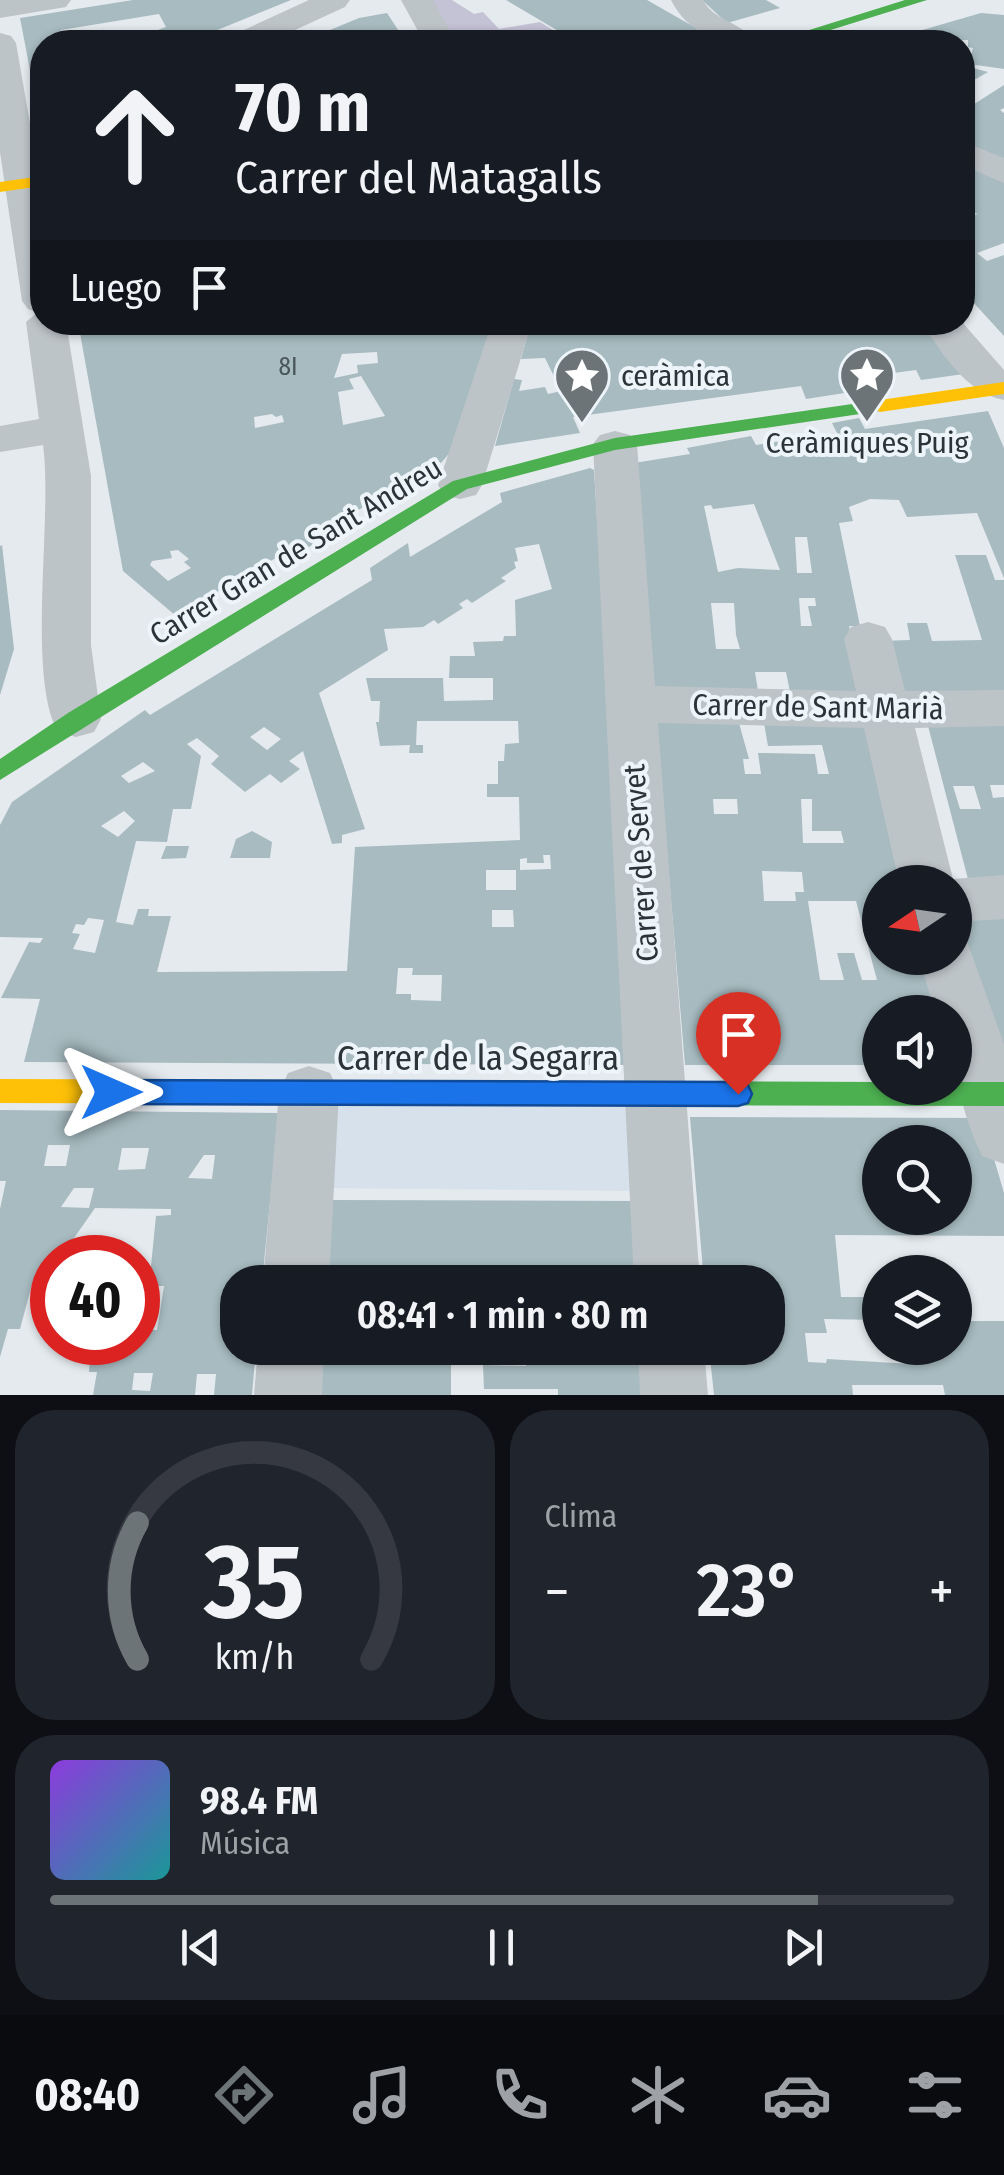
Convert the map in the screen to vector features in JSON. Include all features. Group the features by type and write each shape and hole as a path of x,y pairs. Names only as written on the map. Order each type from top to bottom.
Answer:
{"street":[{"path":"0,9 55,0"},
{"path":"270,30 334,0"},
{"path":"417,0 433,30"},
{"path":"686,0 695,15 722,30"},
{"path":"819,30 920,0"},
{"path":"0,43 30,231"},
{"path":"975,158 1004,172"},
{"path":"48,335 69,476 67,645 76,719"},
{"path":"460,485 508,335"},
{"path":"951,335 982,374 1004,388"},
{"name":"Carrer Gran de Sant Andreu","path":"0,771 76,719 460,485 615,444 1004,388"},
{"path":"0,439 62,428"},
{"name":"Carrer de Servet","path":"615,444 666,1265"},
{"path":"868,639 922,865"},
{"name":"Carrer de Sant Marià","path":"631,704 888,710 1004,708"},
{"path":"972,899 1004,897"},
{"path":"954,975 999,1108"},
{"name":"Carrer de la Segarra","path":"0,1091 309,1092 655,1084 999,1108"},
{"path":"297,1265 309,1092"},
{"path":"288,1395 290,1365"},
{"path":"672,1365 674,1395"}],"shaded area":[{"path":"425,0 452,0 474,14 483,12 499,29 540,22 553,30 446,30"},
{"path":"325,1102 633,1106 637,1191 317,1188"}],"building":[{"path":"133,0 291,0 217,30 158,30 166,27 159,14 61,30 30,30 30,70 20,18"},
{"path":"506,0 647,0 700,30 557,30"},
{"path":"702,0 766,0 780,8 727,23"},
{"path":"387,13 398,30 330,30 359,18"},
{"path":"981,13 1004,15 1004,69 975,65 975,30 922,30"},
{"path":"975,68 988,72 975,80"},
{"path":"1004,85 1004,108 1000,110 1004,113 1004,163 975,148 975,104"},
{"path":"975,164 1004,178 1004,243 977,253 987,261 1004,255 1004,336 975,304"},
{"path":"80,335 489,335 452,450 442,462 320,532 327,537 287,559 281,555 176,616 123,571","holes":["377,352 378,363 357,365 358,373 334,378 342,354","361,376 385,416 343,425 338,392 354,389 349,379","282,415 284,422 255,428 254,417","178,550 189,559 184,562 191,568 168,581 150,565 152,561 172,558 170,551"]},
{"path":"527,335 931,335 964,374 921,380 916,370 871,376 877,388 806,399 801,386 573,417 580,433 495,446 514,379 522,380 519,391 545,387 548,394 561,391 545,358 521,359"},
{"path":"988,411 1004,448 1004,578 977,513 907,517 899,500 870,499 849,507 853,521 839,523 860,626 849,626 866,697 791,697 786,672 755,672 759,697 654,697 634,463 690,454 687,448 751,436 756,445 837,433 832,423 859,418 865,429","holes":["754,504 780,570 738,568 718,572 704,506 711,505 713,509","795,537 807,537 812,573 797,573","799,598 815,598 816,606 808,606 812,626 801,626","711,603 734,603 740,649 716,649"]},
{"path":"594,470 631,1065 24,1062 40,999 1,998 29,942 40,943 43,938 0,937 0,825 12,802 145,710 150,715 372,580 370,568 408,543 410,557 502,502 500,493","holes":["539,544 552,589 515,600 516,636 504,636 503,641 473,642 475,656 450,656 449,678 493,678 493,700 444,701 443,678 366,678 371,701 380,701 376,722 380,746 410,745 409,753 423,753 423,745 416,745 417,721 518,721 519,743 505,744 504,761 498,761 498,784 487,784 487,797 519,797 520,840 355,847 347,971 157,972 171,916 148,916 149,909 138,909 133,925 116,922 136,841 167,842 173,809 191,809 201,756 187,744 197,738 219,756 211,764 245,792 270,774 281,783 300,769 289,761 303,751 332,844 342,843 342,835 365,829 319,693 388,650 384,629 423,627 434,620 438,624 463,608 459,604 467,599 472,603 506,581 501,578 516,568 514,562 518,561 515,548","264,727 281,739 267,750 250,737","143,762 155,771 129,783 121,776","124,811 135,821 118,837 101,826","543,855 550,855 551,869 520,870 520,859 527,858 527,863 544,863","486,870 516,870 516,890 486,890","492,910 513,910 514,927 492,927","88,918 104,920 95,953 73,949 80,934 72,933 76,924 84,925","398,968 413,968 412,975 442,975 441,1001 411,1000 411,994 396,994"]},
{"path":"0,546 14,649 0,695"},
{"path":"955,555 986,555 995,580 1004,580 1004,695 896,696 882,641 910,640 907,623 927,623 932,641 982,640"},
{"path":"1004,721 1004,785 990,785 993,798 1004,797 1004,881 972,883 972,865 964,865 927,722","holes":["953,786 974,786 981,809 960,809"]},
{"path":"656,723 739,723 749,759 743,759 745,774 761,774 758,753 815,754 818,774 829,774 822,745 768,746 764,723 872,723 906,865 862,865 862,924 856,901 808,901 820,980 844,980 837,953 854,953 862,980 877,980 876,975 937,975 943,995 862,995 862,1065 685,1065","holes":["713,799 737,799 738,814 714,814","801,799 812,799 812,831 841,831 844,843 803,843","762,871 802,872 804,892 795,892 796,901 764,901"]},
{"path":"252,831 272,842 270,858 230,858 236,839"},
{"path":"166,846 189,846 186,858 161,859"},
{"path":"1004,912 1004,1065 998,1065 972,974 972,914"},
{"path":"0,1110 279,1113 264,1265 220,1265 220,1365 255,1365 252,1395 214,1395 216,1374 197,1374 195,1395 93,1395 97,1372 89,1372 89,1365 160,1365 164,1286 160,1286 160,1235 154,1235 156,1216 171,1215 171,1209 95,1208 76,1235 30,1235 30,1292 20,1329 8,1329 0,1357 0,1209 6,1181 0,1181","holes":["48,1145 70,1145 66,1166 44,1166","122,1148 149,1148 145,1169 118,1170","204,1155 215,1155 212,1179 188,1178","74,1188 94,1188 89,1208 61,1207","134,1373 153,1373 150,1391 132,1390"]},
{"path":"690,1117 982,1118 1004,1193 1004,1236 835,1235 841,1297 862,1297 862,1320 824,1319 827,1333 805,1333 808,1362 826,1363 827,1359 862,1361 862,1365 972,1365 972,1321 1004,1321 1004,1395 945,1395 943,1385 852,1385 853,1395 714,1395 711,1365 785,1365 785,1265 703,1265"},
{"path":"331,1200 639,1201 643,1265 326,1265"},
{"path":"319,1365 451,1365 451,1395 317,1395"},
{"path":"483,1365 649,1365 651,1395 558,1395 558,1389 484,1389"}],"traffic: fast":[{"path":"819,30 920,0"},
{"path":"0,771 76,719 460,485 615,444 880,406"},
{"path":"588,1093 1004,1094"}],"traffic: slow":[{"path":"0,187 30,183"},
{"path":"880,406 1004,388"},
{"path":"0,1091 588,1093"}],"place":[{"name":"Ceràmiques Puig","path":"867,424"},
{"name":"ceràmica","path":"582,425"}],"route":[{"path":"111,1092 738,1094"}]}
